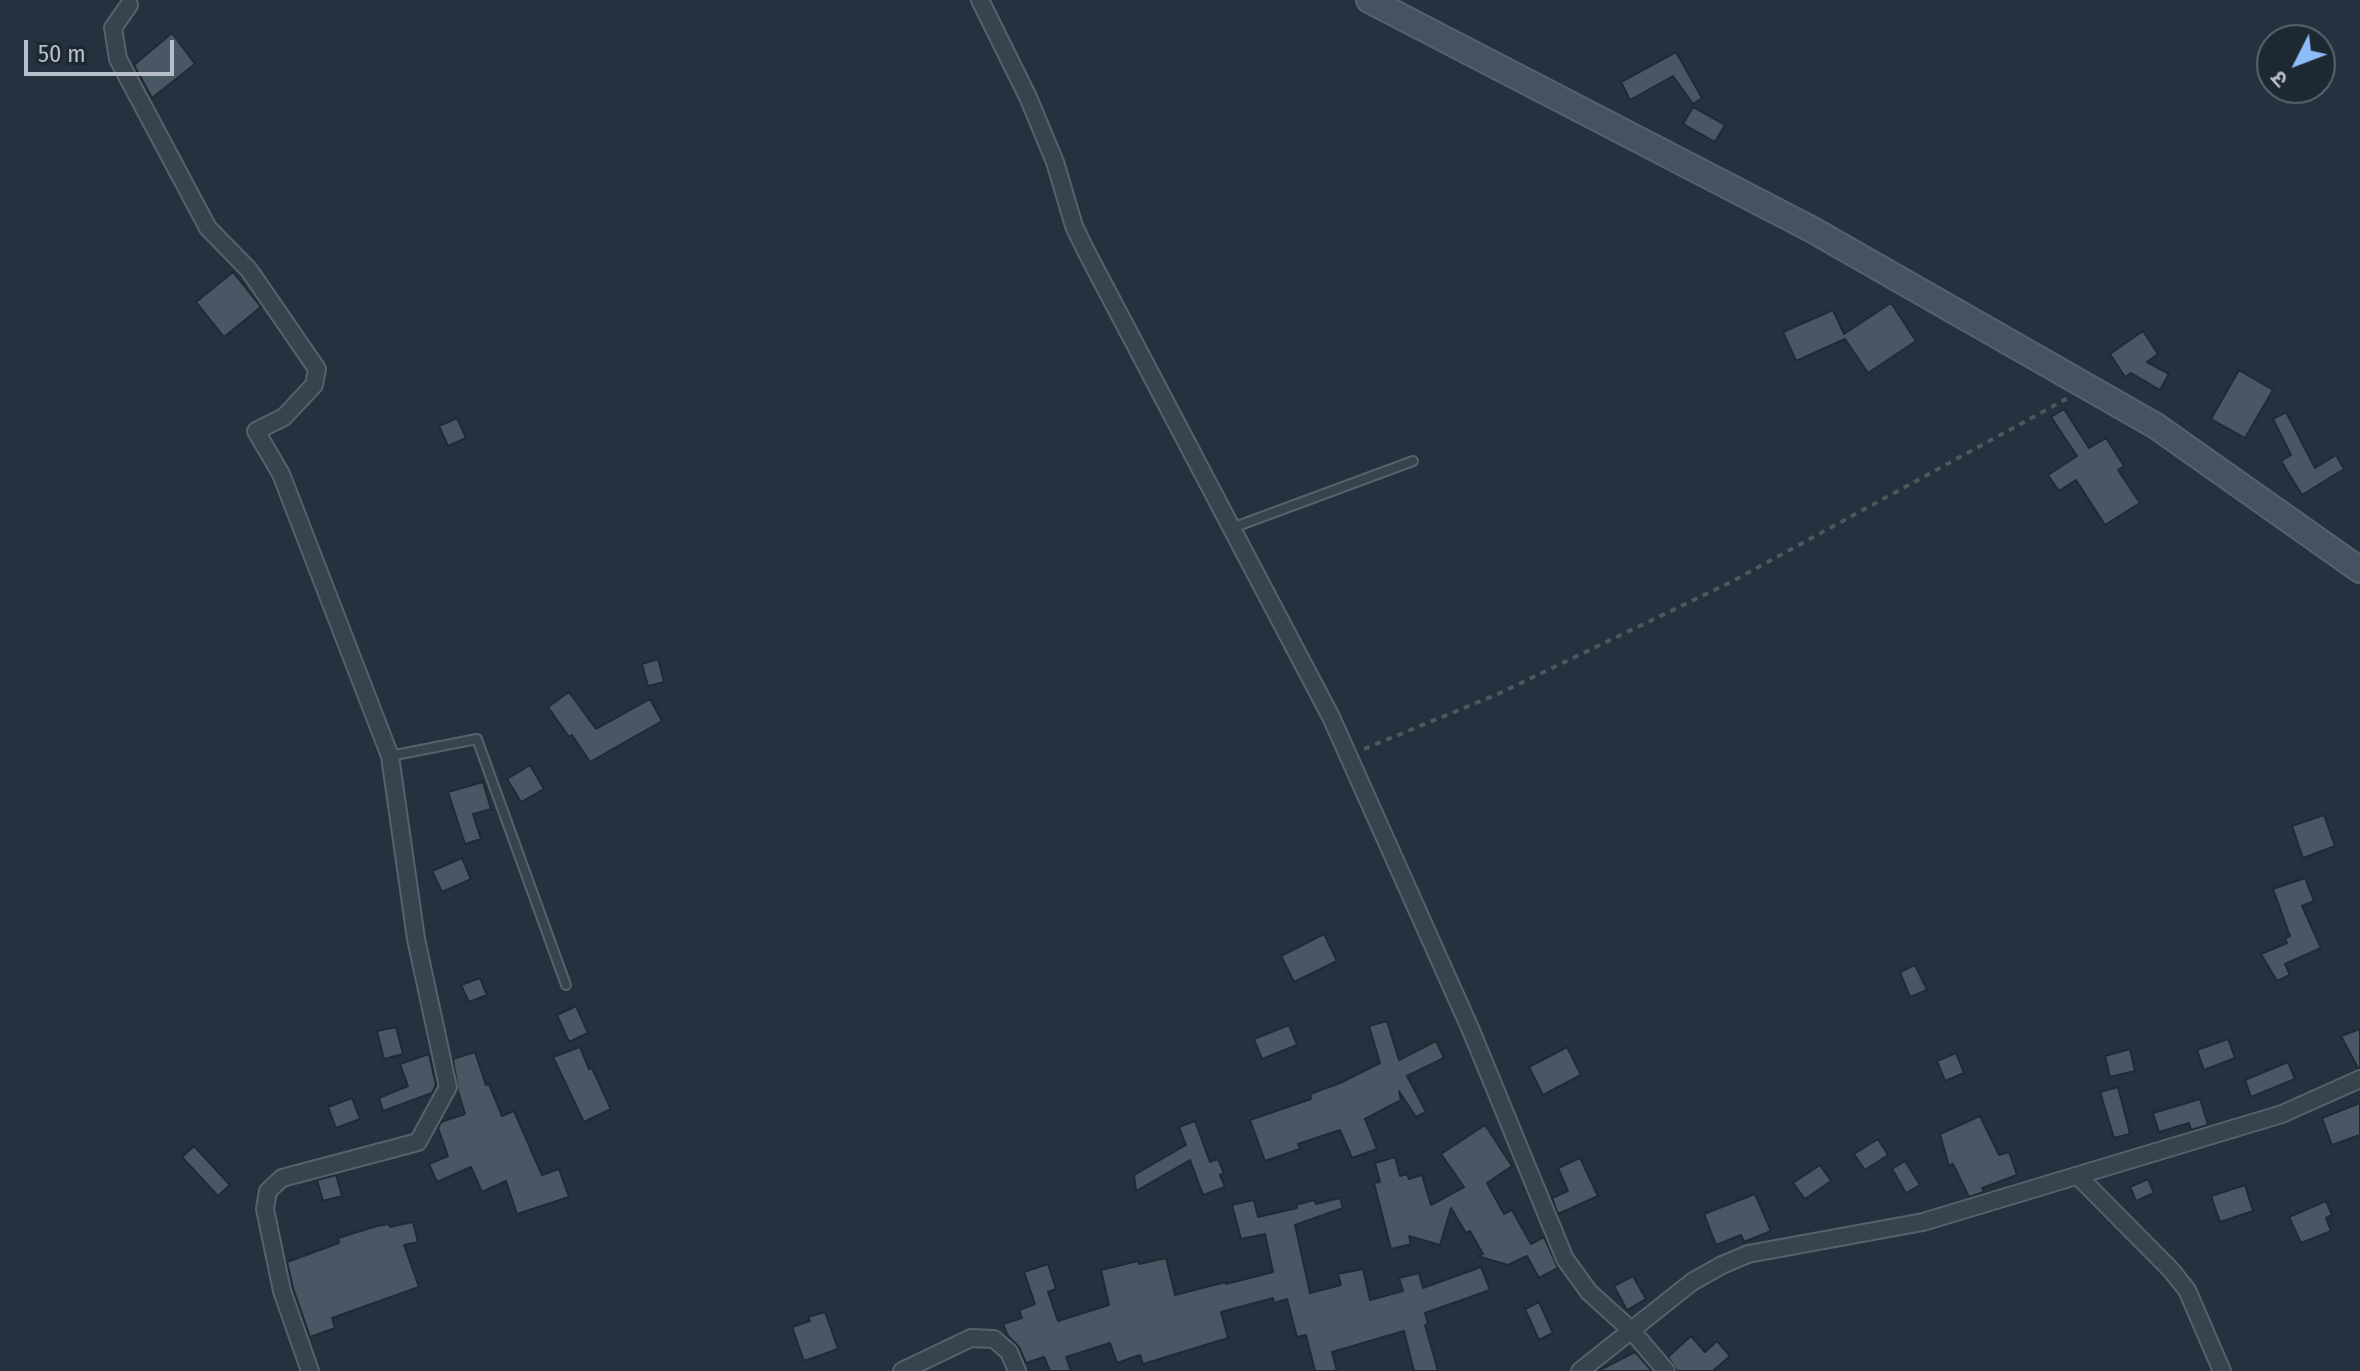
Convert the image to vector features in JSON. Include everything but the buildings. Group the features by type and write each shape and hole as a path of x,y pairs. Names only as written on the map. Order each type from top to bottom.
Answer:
{"main road":[{"path":"1369,0 1811,229 2156,426 2360,570"}],"street":[{"path":"980,0 1028,97 1055,162 1074,226 1086,251 1331,717 1470,1028 1565,1259 1589,1292 1632,1331 1666,1371"},
{"path":"129,5 113,28 118,59 208,228 249,270 317,369 314,385 284,417 256,431 281,474 390,756 416,939 448,1087 418,1142 282,1178 268,1191 265,1209 278,1277 310,1371"},
{"path":"1580,1371 1601,1364 1632,1331 1692,1282 1748,1254 1923,1222 2282,1114 2360,1079"},
{"path":"2078,1176 2187,1290 2222,1371"},
{"path":"902,1371 971,1338 994,1339 1009,1352 1017,1371"}],"lane":[{"path":"1232,528 1413,461"},
{"path":"390,756 477,739 566,985"}],"path":[{"path":"1348,755 1498,694 1731,582 2088,388"}]}
